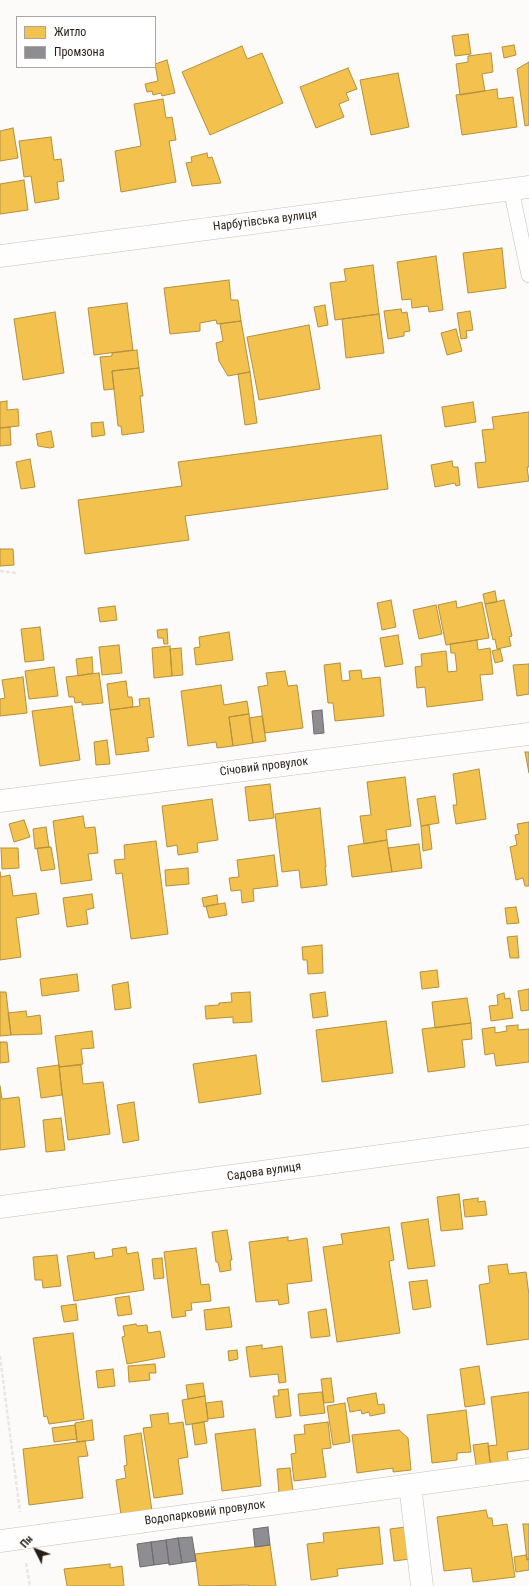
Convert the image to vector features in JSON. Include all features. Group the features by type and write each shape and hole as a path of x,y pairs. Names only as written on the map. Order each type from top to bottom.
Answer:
{"street":[{"name":"Нарбутівська вулиця","path":"0,256 520,188"},
{"name":"Січовий провулок","path":"0,801 529,734"},
{"name":"Садова вулиця","path":"0,1207 529,1136"},
{"name":"Водопарковий провулок","path":"0,1541 529,1469"},
{"path":"410,1485 422,1586"}],"lane":[{"path":"520,188 529,275"}],"path":[{"path":"0,571 16,573"},
{"path":"0,1356 30,1586"}],"building: Житло":[{"path":"468,34 471,54 455,56 452,36"},
{"path":"514,45 516,55 504,58 502,47"},
{"path":"242,46 247,59 262,53 283,103 210,135 182,72"},
{"path":"491,53 493,72 482,74 485,91 460,95 456,64 468,62 468,56"},
{"path":"167,60 175,93 162,96 161,93 153,95 152,91 147,92 145,84 158,81 156,64"},
{"path":"529,62 529,125 525,126 517,69"},
{"path":"348,68 357,89 346,93 349,100 339,104 344,117 316,128 300,87"},
{"path":"398,73 409,127 371,135 360,80"},
{"path":"497,89 498,99 513,97 517,127 462,135 456,95"},
{"path":"163,99 166,118 172,117 176,140 169,141 176,182 121,192 115,151 141,146 134,104"},
{"path":"13,128 18,158 0,161 0,131"},
{"path":"51,137 54,160 61,159 64,181 57,182 59,199 35,203 31,176 24,177 19,141"},
{"path":"207,153 208,158 212,157 221,183 192,186 186,163 192,162 191,157"},
{"path":"24,180 28,210 0,214 0,184"},
{"path":"502,248 506,288 468,293 463,253"},
{"path":"436,256 443,310 429,312 428,306 412,308 411,299 402,300 397,262"},
{"path":"373,265 379,314 335,320 330,283 346,281 344,269"},
{"path":"229,280 231,300 238,300 241,321 217,324 216,320 200,323 200,331 170,334 164,288"},
{"path":"127,303 133,350 94,355 88,308"},
{"path":"325,305 328,325 318,327 314,307"},
{"path":"401,309 402,313 407,312 410,331 404,332 404,336 388,339 384,311"},
{"path":"470,311 473,330 466,331 467,338 461,339 457,313"},
{"path":"55,312 64,373 23,380 14,319"},
{"path":"379,314 384,353 346,358 342,319"},
{"path":"241,321 250,372 228,376 219,361 216,343 223,341 220,324"},
{"path":"309,325 320,389 259,400 247,337"},
{"path":"456,329 462,351 447,355 441,333"},
{"path":"137,350 139,368 112,371 114,389 104,390 100,357 112,356 112,353"},
{"path":"139,368 143,396 140,396 144,432 122,435 121,426 118,426 112,371"},
{"path":"250,372 257,423 245,425 238,374"},
{"path":"7,401 7,410 18,409 19,426 0,428 0,402"},
{"path":"473,402 476,422 445,427 442,407"},
{"path":"529,412 529,467 527,467 529,481 478,488 475,463 486,462 482,430 494,429 492,417"},
{"path":"103,422 105,435 92,437 91,423"},
{"path":"10,427 11,445 0,446 0,428"},
{"path":"51,431 54,447 50,448 38,446 36,434"},
{"path":"381,435 388,489 185,516 189,540 85,554 78,500 182,486 178,462"},
{"path":"30,459 35,487 21,489 16,462"},
{"path":"452,461 453,467 458,467 460,485 456,486 455,483 435,487 431,465"},
{"path":"0,549 13,549 14,565 0,566"},
{"path":"495,591 497,602 485,604 483,594"},
{"path":"391,600 396,627 382,630 377,603"},
{"path":"504,600 512,636 509,637 511,646 497,649 495,639 493,640 485,604"},
{"path":"456,601 457,608 482,602 489,638 446,645 438,605"},
{"path":"436,605 442,634 419,639 413,610"},
{"path":"115,606 117,620 100,622 98,608"},
{"path":"40,627 44,660 25,662 21,629"},
{"path":"167,629 168,644 164,644 163,638 158,638 157,630"},
{"path":"229,632 233,660 196,665 194,648 200,647 199,637"},
{"path":"398,635 403,664 385,667 380,638"},
{"path":"477,640 478,650 490,648 493,674 480,675 483,700 427,707 425,687 417,688 415,667 422,666 421,654 446,651 448,672 457,671 455,653 451,653 450,644"},
{"path":"119,645 122,673 102,675 99,647"},
{"path":"170,646 172,676 154,678 152,648"},
{"path":"181,648 183,675 172,676 170,649"},
{"path":"500,649 503,661 495,663 492,651"},
{"path":"92,657 93,673 78,676 76,659"},
{"path":"340,663 342,681 350,680 349,671 361,670 362,679 380,677 384,716 335,721 333,703 328,703 324,665"},
{"path":"529,664 529,694 517,696 513,665"},
{"path":"54,667 58,696 29,699 25,671"},
{"path":"285,671 288,686 297,685 303,728 265,733 258,687 268,685 266,673"},
{"path":"99,673 103,703 82,705 82,702 75,703 74,697 69,697 66,677"},
{"path":"23,677 27,713 0,716 0,699 5,698 2,680"},
{"path":"126,681 128,697 132,697 133,707 110,710 107,684"},
{"path":"221,685 224,705 247,701 249,714 229,717 233,746 217,748 216,742 188,746 181,691"},
{"path":"149,698 154,737 147,738 149,751 116,755 110,710 140,706 139,699"},
{"path":"72,706 80,760 40,766 32,711"},
{"path":"249,714 253,743 233,746 229,717"},
{"path":"262,716 266,741 253,743 249,718"},
{"path":"107,740 110,764 96,765 94,742"},
{"path":"525,752 529,752 529,773"},
{"path":"479,769 486,819 456,824 453,805 457,805 453,774"},
{"path":"405,777 411,826 386,830 387,840 364,844 360,816 371,815 367,782"},
{"path":"270,784 274,818 249,821 245,787"},
{"path":"435,796 439,823 421,826 417,799"},
{"path":"212,799 218,840 197,843 198,852 178,855 177,845 167,847 162,806"},
{"path":"320,808 327,885 301,888 299,870 282,872 275,814"},
{"path":"83,816 85,828 95,827 98,853 88,854 92,880 61,884 53,821"},
{"path":"24,820 30,837 14,842 9,824"},
{"path":"529,822 529,886 525,886 523,878 516,880 510,847 517,845 515,835 519,834 517,824"},
{"path":"429,825 432,849 423,851 421,826"},
{"path":"46,827 49,847 35,849 33,829"},
{"path":"387,840 392,872 352,877 348,846"},
{"path":"156,841 168,934 131,939 122,873 116,874 114,860 125,859 124,845"},
{"path":"419,844 422,868 392,872 388,848"},
{"path":"51,847 55,869 41,871 37,848"},
{"path":"1,848 18,848 19,868 2,869"},
{"path":"274,855 278,886 253,889 254,901 242,903 241,890 231,891 229,878 239,877 237,860"},
{"path":"188,868 189,884 166,886 165,870"},
{"path":"0,872 1,877 10,875 13,896 36,893 39,914 16,918 21,957 0,960"},
{"path":"92,894 94,908 86,910 88,924 67,927 63,898"},
{"path":"217,895 218,904 204,907 202,898"},
{"path":"225,903 227,915 209,918 206,906"},
{"path":"516,907 519,923 507,924 505,908"},
{"path":"517,936 519,958 510,958 507,937"},
{"path":"322,945 323,973 308,974 307,960 303,960 302,947"},
{"path":"437,970 439,987 422,989 420,972"},
{"path":"77,974 79,991 42,996 40,979"},
{"path":"128,982 131,1008 115,1010 112,985"},
{"path":"529,989 529,1010 521,1011 518,991"},
{"path":"0,992 6,992 11,1035 0,1036"},
{"path":"250,992 252,1022 233,1023 233,1017 206,1019 205,1006 232,1002 231,993"},
{"path":"325,992 328,1016 313,1018 310,994"},
{"path":"504,993 505,999 510,998 513,1018 491,1021 489,1006 498,1005 497,995"},
{"path":"467,998 471,1023 435,1028 432,1002"},
{"path":"26,1011 27,1017 40,1015 42,1034 11,1035 8,1013"},
{"path":"386,1021 393,1073 322,1082 316,1030"},
{"path":"471,1023 472,1039 462,1040 465,1067 428,1072 422,1029"},
{"path":"518,1025 518,1030 529,1029 529,1062 496,1066 494,1053 485,1055 482,1029 495,1027 495,1033 507,1031 506,1026"},
{"path":"92,1031 94,1048 81,1049 83,1064 59,1067 55,1036"},
{"path":"0,1042 7,1042 9,1062 0,1063"},
{"path":"256,1055 261,1094 199,1103 193,1064"},
{"path":"59,1065 62,1095 41,1098 37,1068"},
{"path":"81,1065 83,1084 103,1082 110,1134 68,1140 59,1067"},
{"path":"0,1086 2,1099 19,1097 25,1147 0,1150"},
{"path":"134,1102 139,1140 123,1143 117,1105"},
{"path":"61,1118 65,1150 46,1152 43,1120"},
{"path":"459,1194 463,1229 441,1231 437,1197"},
{"path":"478,1198 478,1202 485,1201 487,1215 465,1217 463,1200"},
{"path":"428,1219 435,1266 408,1269 401,1223"},
{"path":"389,1227 394,1260 389,1261 400,1333 337,1342 323,1247 343,1244 341,1234"},
{"path":"227,1230 232,1260 230,1260 231,1270 220,1272 218,1262 216,1262 212,1232"},
{"path":"288,1237 288,1241 307,1238 312,1281 287,1284 289,1303 279,1305 278,1300 256,1302 249,1242"},
{"path":"126,1247 127,1254 138,1252 144,1290 74,1301 67,1256 94,1252 95,1259 113,1256 112,1249"},
{"path":"196,1248 201,1285 209,1284 211,1301 191,1303 192,1310 185,1311 186,1316 172,1318 164,1252"},
{"path":"57,1255 61,1286 43,1288 42,1280 35,1280 33,1257"},
{"path":"162,1258 164,1278 154,1279 152,1259"},
{"path":"507,1264 509,1274 526,1272 529,1295 529,1339 487,1345 479,1285 490,1283 488,1266"},
{"path":"427,1280 431,1307 413,1310 409,1282"},
{"path":"129,1296 132,1314 118,1316 115,1298"},
{"path":"76,1304 78,1320 64,1322 61,1306"},
{"path":"229,1307 232,1327 206,1330 204,1310"},
{"path":"326,1309 330,1336 311,1338 308,1312"},
{"path":"136,1324 137,1326 147,1325 148,1333 160,1331 165,1357 127,1364 122,1337 125,1336 123,1326"},
{"path":"73,1333 84,1419 49,1424 47,1416 44,1417 33,1338"},
{"path":"262,1345 262,1349 282,1346 286,1382 279,1383 278,1374 250,1377 246,1347"},
{"path":"237,1350 238,1359 229,1361 228,1351"},
{"path":"155,1364 156,1373 149,1373 150,1380 129,1382 128,1366"},
{"path":"479,1366 485,1404 465,1407 460,1369"},
{"path":"113,1369 115,1386 98,1388 96,1371"},
{"path":"331,1378 334,1402 324,1403 321,1379"},
{"path":"203,1383 205,1396 188,1399 186,1385"},
{"path":"288,1389 291,1416 276,1418 273,1396 279,1396 278,1390"},
{"path":"322,1392 325,1413 300,1416 298,1394"},
{"path":"529,1392 529,1449 507,1452 509,1467 491,1469 488,1446 497,1445 491,1397"},
{"path":"376,1393 378,1405 384,1404 385,1413 370,1416 369,1412 362,1414 361,1410 350,1412 347,1398"},
{"path":"205,1396 208,1421 186,1425 182,1400"},
{"path":"222,1401 224,1417 208,1419 206,1403"},
{"path":"345,1403 350,1442 333,1445 327,1406"},
{"path":"466,1410 471,1452 457,1453 457,1460 432,1463 427,1415"},
{"path":"168,1413 169,1424 183,1422 188,1457 178,1459 183,1494 154,1498 143,1428 152,1427 150,1415"},
{"path":"92,1420 94,1440 77,1442 75,1423"},
{"path":"204,1422 207,1443 195,1445 192,1424"},
{"path":"328,1422 331,1448 322,1449 326,1477 294,1481 291,1454 296,1453 294,1435 305,1434 304,1425"},
{"path":"75,1425 77,1439 54,1442 52,1428"},
{"path":"255,1429 261,1486 222,1491 215,1434"},
{"path":"399,1430 408,1438 411,1470 393,1472 393,1468 357,1473 352,1435"},
{"path":"141,1433 152,1511 121,1515 116,1480 126,1478 124,1466 127,1465 124,1436"},
{"path":"85,1441 88,1456 78,1457 83,1498 29,1505 23,1449"},
{"path":"488,1443 491,1469 477,1471 473,1445"},
{"path":"290,1468 293,1491 279,1493 277,1469"},
{"path":"486,1510 488,1518 492,1518 493,1526 507,1524 515,1577 473,1582 471,1568 444,1571 437,1517"},
{"path":"523,1524 529,1524 529,1559 527,1560"},
{"path":"379,1527 383,1564 337,1569 338,1576 311,1580 307,1544 324,1542 323,1533"},
{"path":"406,1527 410,1559 394,1561 390,1529"},
{"path":"270,1545 276,1586 199,1586 195,1554"},
{"path":"526,1555 527,1560 529,1559 529,1570 516,1572 514,1557"},
{"path":"110,1564 110,1568 122,1566 124,1586 67,1586 64,1569"}],"building: Промзона":[{"path":"322,710 324,733 314,734 312,711"},
{"path":"268,1527 270,1545 255,1547 253,1529"},
{"path":"192,1537 196,1561 182,1563 178,1538"},
{"path":"178,1538 182,1563 169,1565 166,1540"},
{"path":"166,1540 169,1563 154,1565 151,1542"},
{"path":"151,1542 154,1565 140,1567 137,1544"}]}
